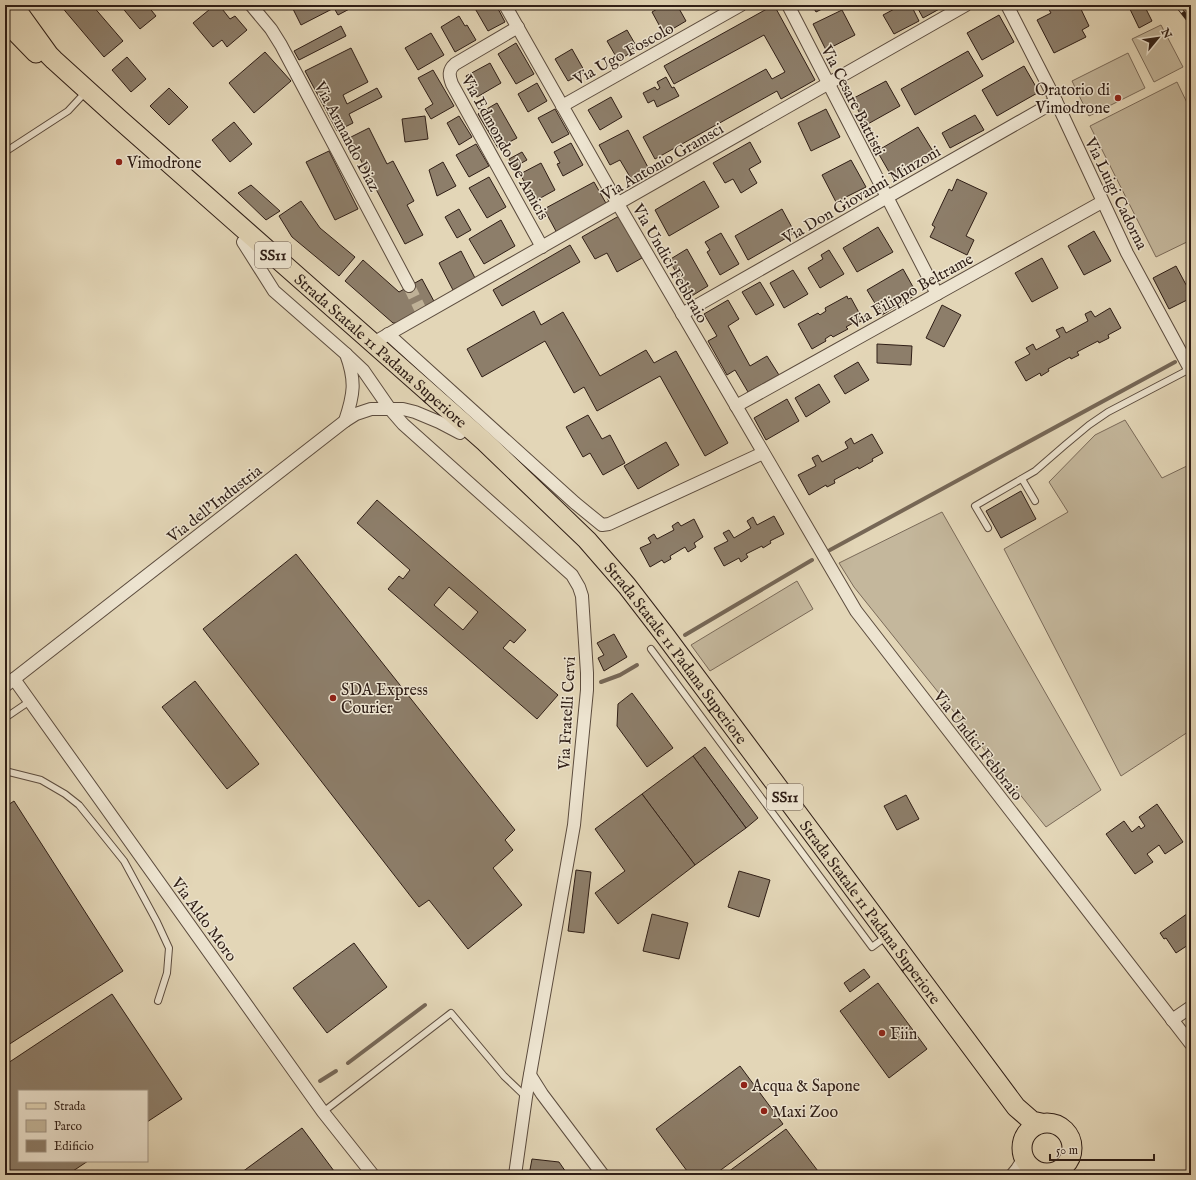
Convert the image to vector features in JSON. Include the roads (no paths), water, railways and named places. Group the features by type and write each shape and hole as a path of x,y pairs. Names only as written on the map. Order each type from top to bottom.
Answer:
{"main road":[{"name":"Strada Statale 11 Padana Superiore","path":"13,5 50,56 124,123 380,339 587,540 632,592 1016,1107 1032,1121 1056,1125 1067,1132 1071,1139 1072,1148 1070,1168 1061,1170 1040,1169 1022,1149 1024,1127 1016,1107"},
{"name":"Strada Statale 11 Padana Superiore","path":"5,21 43,61 110,125 460,433 542,497"},
{"path":"1024,1136 1031,1128 1041,1123"}],"street":[{"path":"25,5 50,56"},
{"name":"Via Armando Diaz","path":"251,5 271,28 282,45 409,286"},
{"name":"Via Undici Febbraio","path":"505,5 618,204 847,598 868,628 1191,1044"},
{"name":"Via Ugo Foscolo","path":"562,106 741,5"},
{"name":"Via Cesare Battisti","path":"788,5 937,294"},
{"name":"Via Antonio Gramsci","path":"380,339 966,5"},
{"name":"Via Luigi Cadorna","path":"1007,5 1056,102 1102,202 1127,252 1190,370"},
{"name":"Via Edmondo De Amicis","path":"518,27 458,62 451,68 449,77 542,247"},
{"name":"Via Don Giovanni Minzoni","path":"682,314 1056,102"},
{"name":"Via Filippo Beltrame","path":"736,406 1102,202"},
{"name":"Via Fratelli Cervi","path":"243,242 274,291 363,370 390,409 403,424 572,575 582,596 587,696 574,825 526,1097 515,1175"},
{"path":"380,339 602,525 609,524 763,452"},
{"path":"345,421 353,394 353,383 346,354"},
{"name":"Via dell'Industria","path":"10,682 345,421 371,409 403,409 415,412 439,422 460,433"},
{"name":"Via Aldo Moro","path":"10,682 30,701 323,1112 373,1175"},
{"path":"1172,1020 1191,1007"},
{"path":"530,1075 542,1094 603,1175"},
{"path":"1013,1175 1040,1169"}],"lane":[{"path":"5,152 68,111 81,97"},
{"path":"988,528 975,506 1035,471 1089,425 1108,412 1190,370"},
{"path":"1022,479 1035,501"},
{"path":"652,649 872,947 888,935"},
{"path":"5,718 30,701"},
{"path":"5,771 41,780 65,794 79,805 124,861 157,922 168,948 167,973 158,1001"},
{"path":"323,1112 452,1013 504,1076 526,1097"}],"waterway":[{"path":"830,550 1175,362"},
{"path":"685,635 812,560"},
{"path":"601,682 620,675 637,665"},
{"path":"348,1063 425,1005"},
{"path":"320,1081 336,1071"}],"tunnel":[{"path":"409,286 422,313"}],"railway":[{"path":"1177,5 1191,23"},
{"path":"1186,5 1191,11"}],"place":[{"name":"Oratorio di Vimodrone","path":"1118,98"},
{"name":"Vimodrone","path":"119,162"},
{"name":"SDA Express Courier","path":"333,698"},
{"name":"Fiin","path":"882,1033"},
{"name":"Acqua & Sapone","path":"744,1085"},
{"name":"Maxi Zoo","path":"764,1111"}]}
